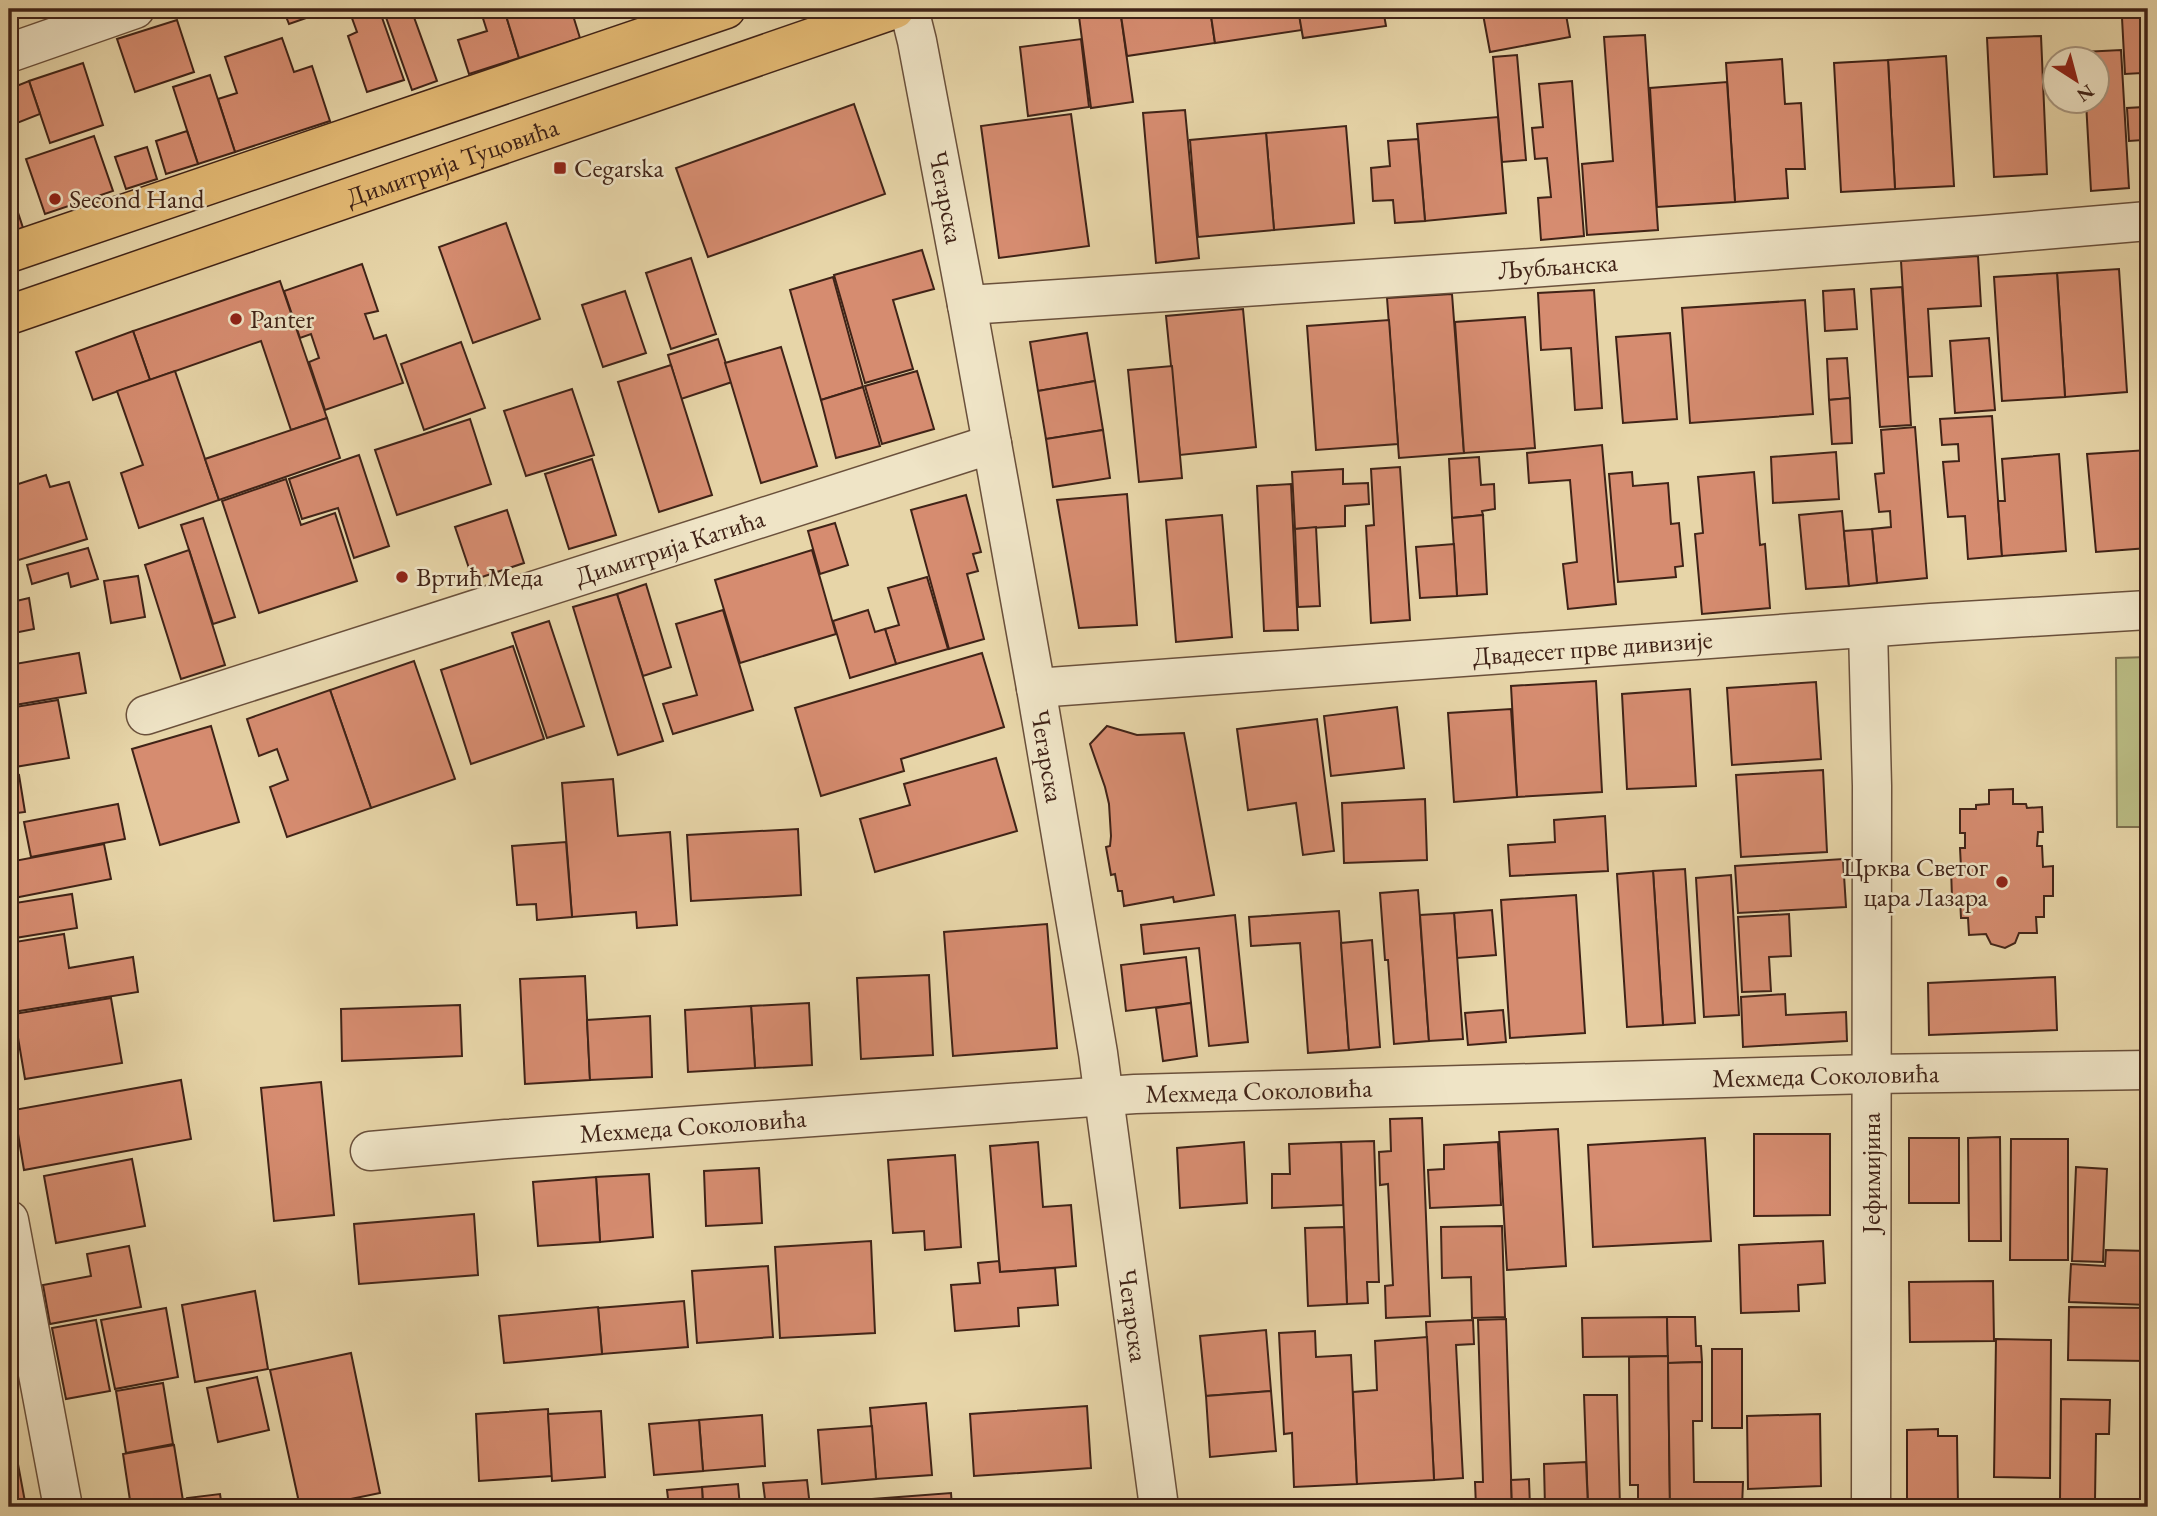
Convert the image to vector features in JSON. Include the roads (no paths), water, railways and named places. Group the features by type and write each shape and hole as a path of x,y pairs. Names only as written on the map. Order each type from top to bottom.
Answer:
{"main road":[{"path":"9,253 726,9"},
{"name":"Димитрија Туцовића","path":"9,315 895,9"}],"street":[{"path":"9,53 135,9"},
{"name":"Чегарска","path":"909,9 967,305 1036,688 1105,1096 1159,1507"},
{"name":"Љубљанска","path":"967,305 1489,271 1984,235 2148,220"},
{"name":"Димитрија Катића","path":"146,715 992,444"},
{"name":"Двадесет прве дивизије","path":"1036,688 1931,623 2148,610"},
{"name":"Јефимијина","path":"1868,629 1872,786 1871,1507"},
{"name":"Мехмеда Соколовића","path":"370,1151 1105,1096 1871,1074 2148,1070"},
{"path":"9,1220 63,1507"}],"place":[{"name":"Cegarska","path":"560,168"},
{"name":"Second Hand","path":"55,199"},
{"name":"Panter","path":"236,319"},
{"name":"Вртић Меда","path":"402,577"},
{"name":"Црква Светог цара Лазара","path":"2002,882"}]}
